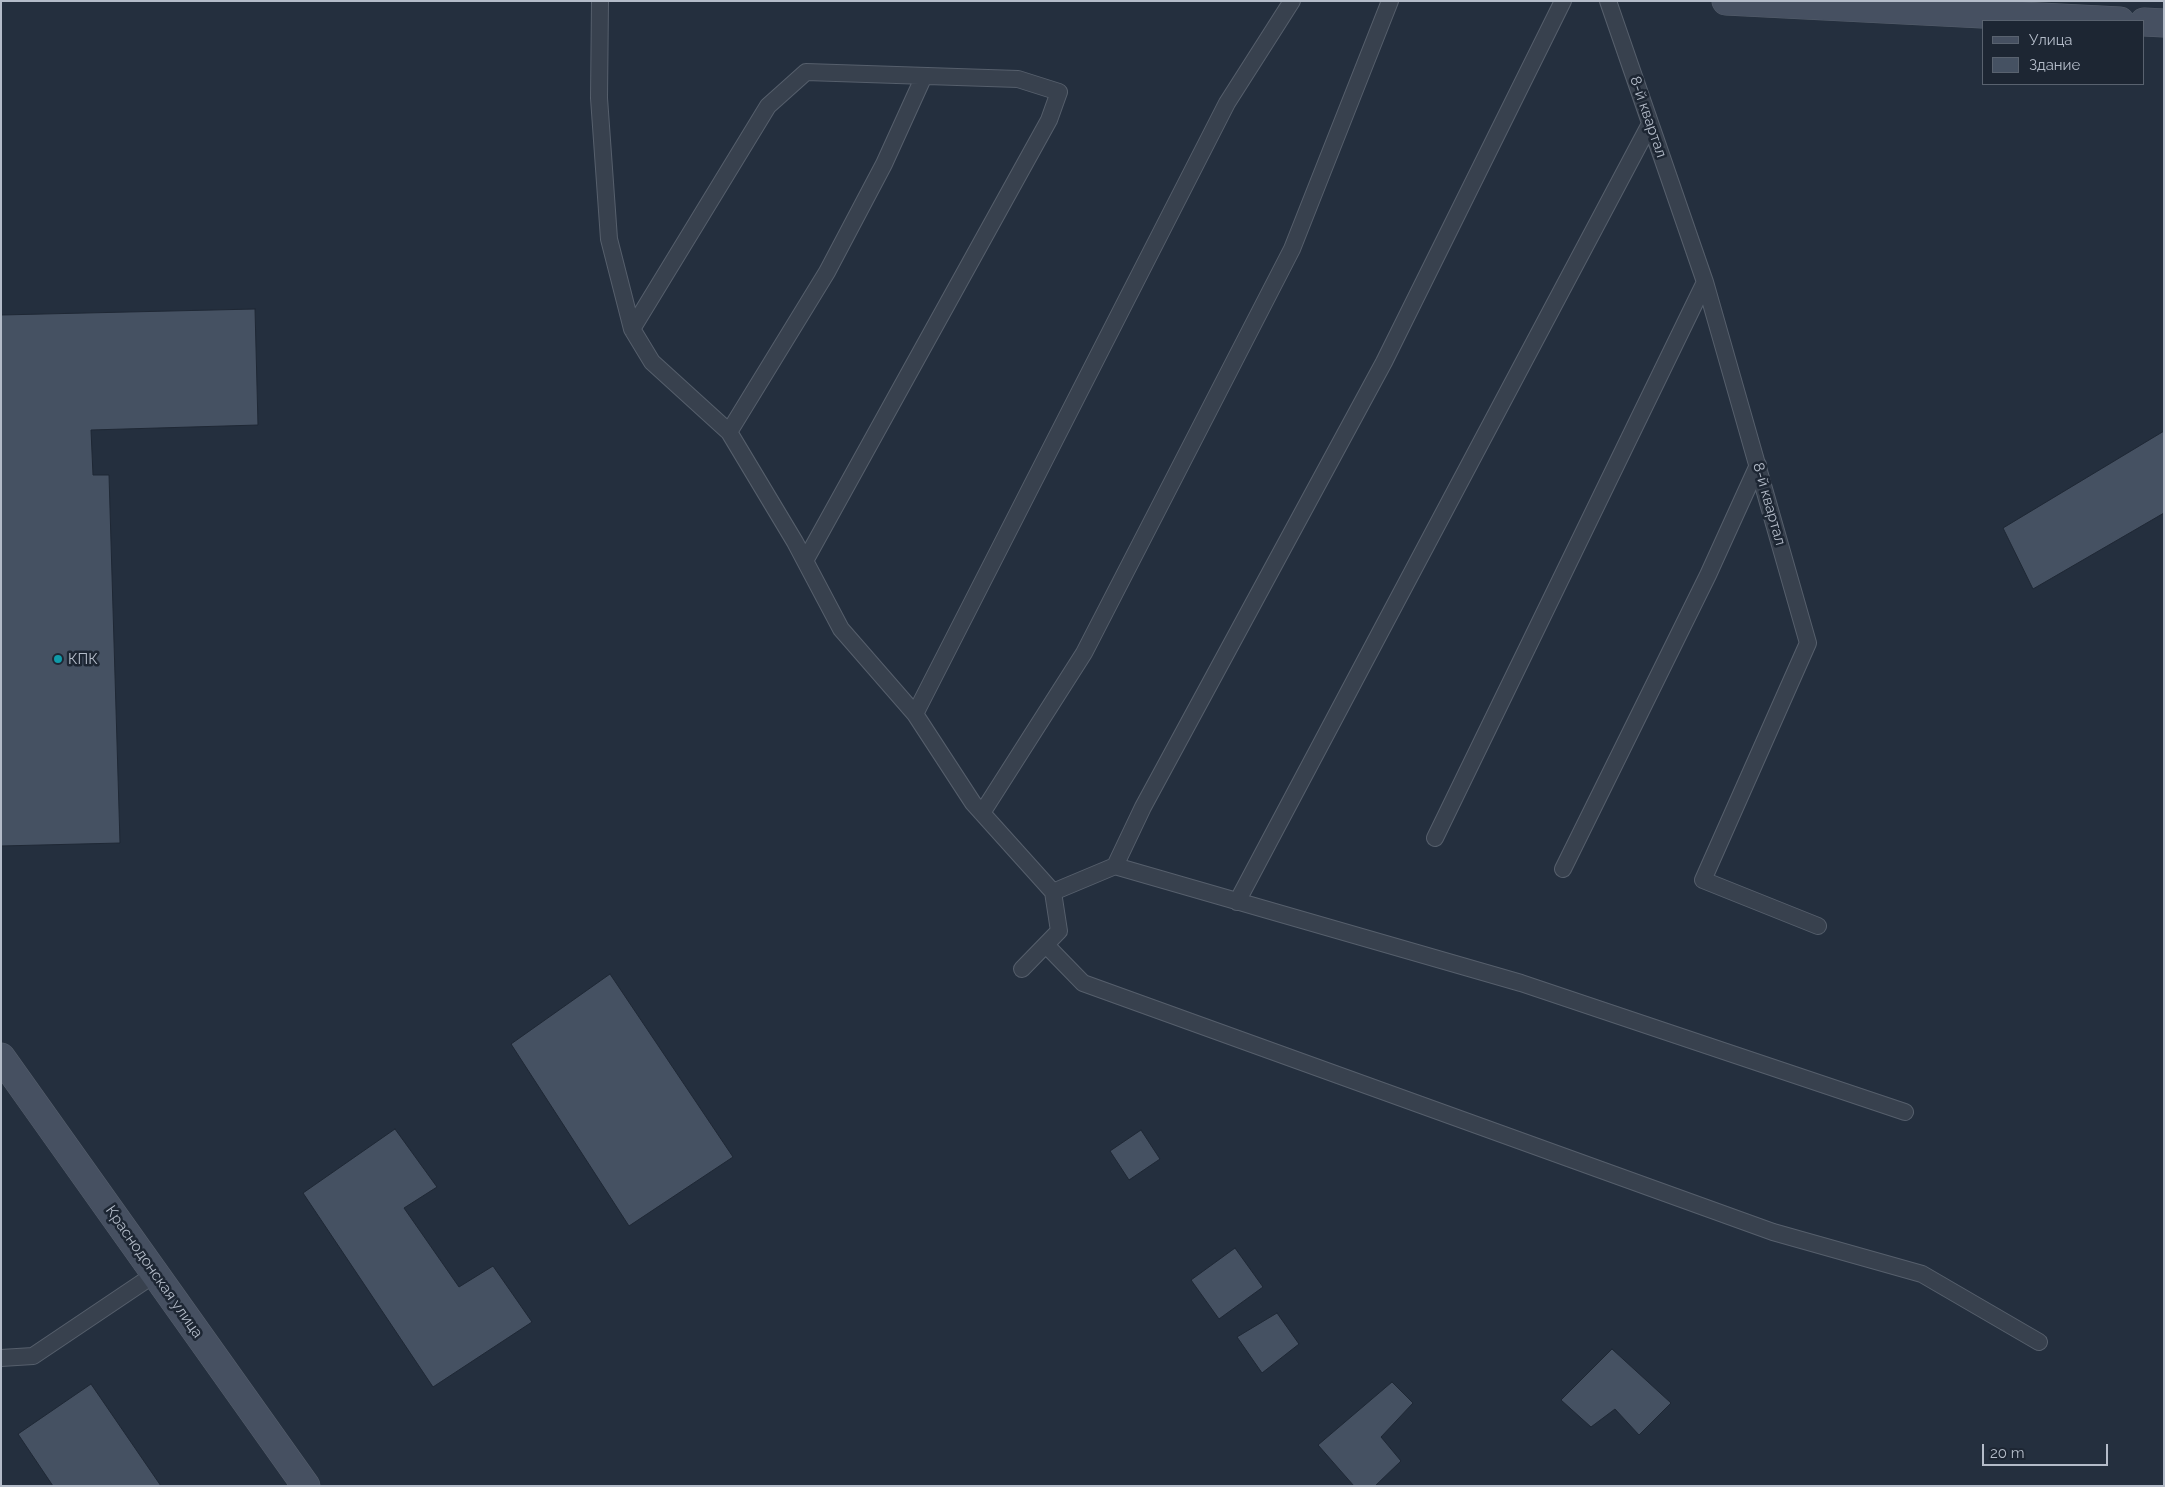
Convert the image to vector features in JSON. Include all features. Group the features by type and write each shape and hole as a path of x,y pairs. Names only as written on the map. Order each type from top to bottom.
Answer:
{"street":[{"path":"1726,1 1836,4 2103,20"},
{"path":"2145,22 2164,24"},
{"name":"Краснодонская улица","path":"1,1057 306,1486"}],"lane":[{"path":"600,1 599,98 609,239 632,329 652,362 729,432 805,561 841,628 915,714 973,803 1053,892 1060,932 1022,969"},
{"path":"915,714 1227,103 1292,1"},
{"path":"982,813 1084,653 1292,248 1390,1"},
{"path":"1115,866 1143,807 1384,362 1563,1"},
{"name":"8-й квартал","path":"1608,1 1705,282 1808,643 1703,880 1818,926"},
{"path":"632,329 768,106 806,72 1018,79 1058,92 1049,120 805,561"},
{"path":"729,432 827,272 884,164 924,76"},
{"path":"1237,902 1650,124"},
{"path":"1435,838 1705,282"},
{"path":"1562,869 1708,575 1758,466"},
{"path":"1053,892 1115,866 1521,983 1905,1112"},
{"path":"1046,945 1083,984 1773,1232 1922,1274 2039,1342"},
{"path":"1,1358 33,1356 155,1274"}],"building":[{"name":"КПК","path":"255,309 258,425 91,430 93,475 109,475 120,843 1,846 1,315"},
{"path":"2164,431 2164,513 2033,589 2003,528"},
{"path":"610,974 733,1157 629,1226 511,1044"},
{"path":"395,1129 437,1187 404,1208 459,1287 493,1266 532,1322 433,1387 303,1193"},
{"path":"1141,1130 1160,1159 1129,1180 1110,1151"},
{"path":"1235,1248 1263,1287 1219,1319 1191,1280"},
{"path":"1277,1313 1299,1344 1262,1373 1237,1337"},
{"path":"1612,1349 1671,1403 1639,1435 1615,1409 1591,1427 1561,1400"},
{"path":"1392,1382 1413,1403 1381,1437 1401,1461 1375,1486 1354,1486 1318,1445"},
{"path":"91,1384 161,1486 53,1486 18,1434"}],"place":[{"name":"КПК","path":"58,659"}]}
